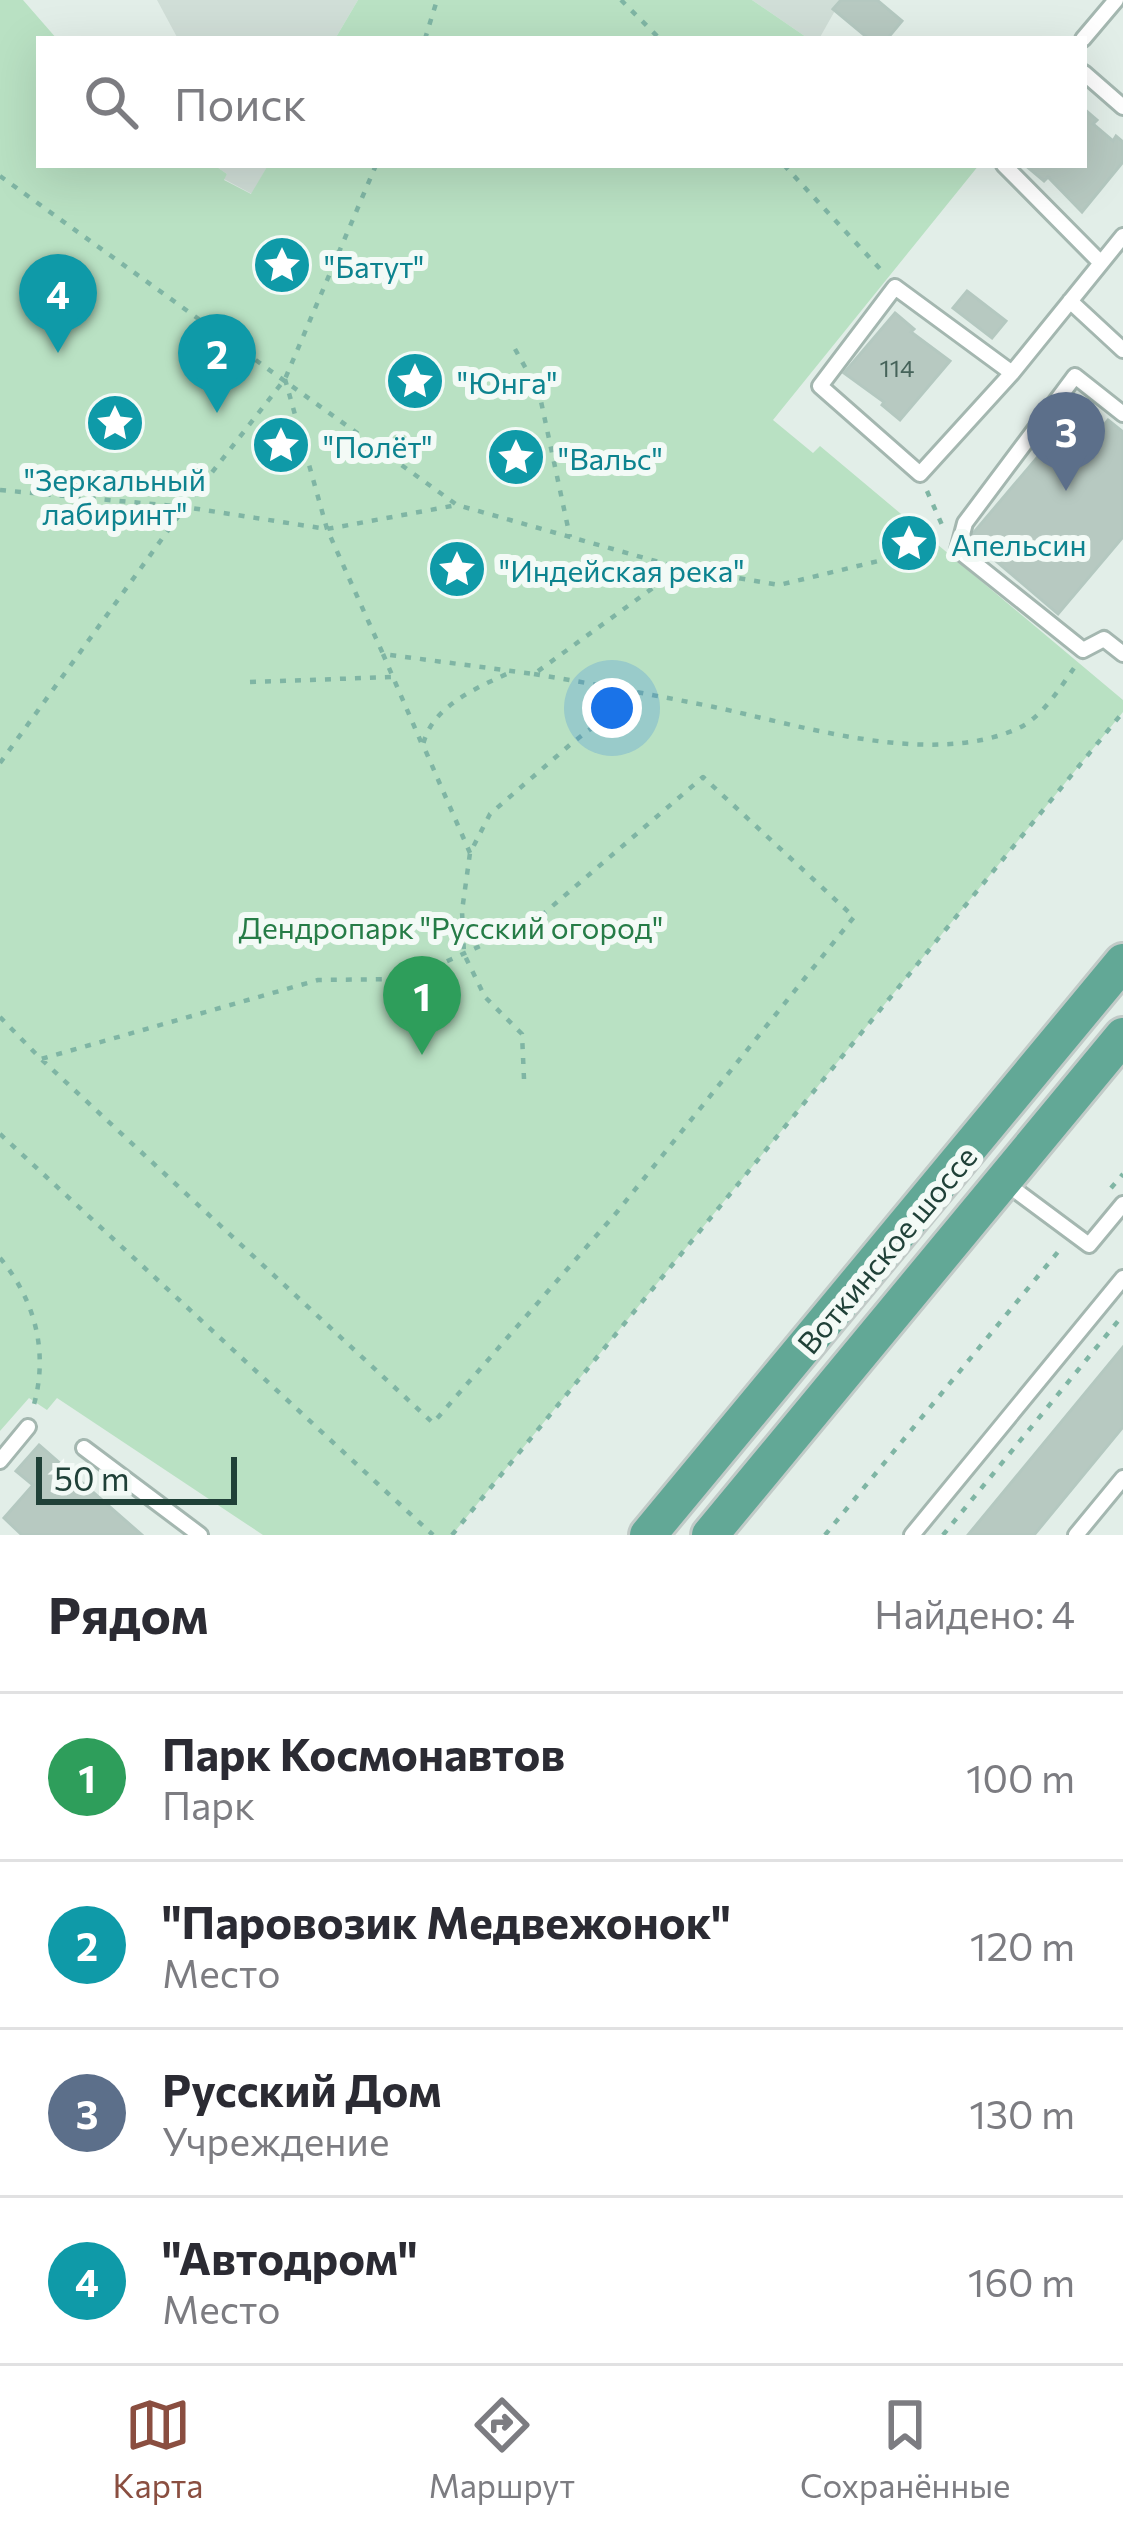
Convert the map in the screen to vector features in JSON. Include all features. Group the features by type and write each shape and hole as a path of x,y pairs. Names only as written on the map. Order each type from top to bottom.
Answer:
{"main road":[{"name":"Воткинское шоссе","path":"648,1535 1123,962"},
{"name":"Воткинское шоссе","path":"710,1535 1123,1036"}],"lane":[{"path":"1086,36 1116,0"},
{"path":"1087,76 1123,107"},
{"path":"1007,168 1101,263"},
{"path":"1012,373 895,287 820,386 920,474 1012,373 1123,236"},
{"path":"1070,301 1123,350"},
{"path":"1123,414 1076,376 965,524 958,550 1083,650 1104,639 1123,654"},
{"path":"1003,1181 1089,1245 1123,1204"},
{"path":"912,1535 1123,1278"},
{"path":"0,1461 28,1427"},
{"path":"84,1448 200,1535"},
{"path":"1076,1535 1123,1478"}],"path":[{"path":"426,36 437,0"},
{"path":"621,0 657,36"},
{"path":"0,763 184,507 285,379 375,168"},
{"path":"787,168 895,287"},
{"path":"0,176 457,505 680,568 778,585 924,550 958,550 920,474"},
{"path":"515,349 539,392 570,537"},
{"path":"285,379 327,529 470,853"},
{"path":"0,490 184,507 327,529 457,505"},
{"path":"534,674 680,568"},
{"path":"383,654 534,674 854,736 944,746 1024,726 1056,694 1083,650"},
{"path":"423,745 426,729 463,694 513,671"},
{"path":"250,682 393,677"},
{"path":"524,1079 522,1034 485,997 464,954 461,911 470,853 490,814 639,692"},
{"path":"452,1535 1123,712"},
{"path":"0,1017 40,1059 433,1423 617,1212 854,917 703,777 535,922 408,980 318,980 40,1059"},
{"path":"0,1134 433,1535"},
{"path":"1110,1189 1123,1174"},
{"path":"825,1535 1072,1236"},
{"path":"0,1258 21,1283 39,1334 42,1380 28,1427"},
{"path":"943,1535 1123,1315"}],"shaded area":[{"path":"157,0 358,0 337,36 176,36"},
{"path":"752,0 841,0 821,36 805,36"},
{"path":"218,168 266,168 252,194 224,179 227,174"}],"green space":[{"name":"Дендропарк \"Русский огород\"","path":"0,0 23,0 54,36 36,36 36,168 218,168 227,174 224,180 251,194 266,168 977,168 773,420 813,453 820,446 1123,700 1123,712 452,1535 263,1535 57,1398 47,1410 29,1398 0,1431"},
{"path":"358,0 752,0 805,36 337,36"}],"building":[{"path":"841,0 877,0 902,21 890,36 865,36 833,9"},
{"path":"1087,112 1097,120 1093,124 1113,141 1116,136 1123,142 1123,162 1082,212 1048,177 1044,181 1029,168 1087,168"},
{"path":"967,291 1006,321 992,338 953,308"},
{"path":"895,313 914,329 911,332 950,361 900,420 844,373"},
{"path":"1108,420 1123,432 1123,537 1058,614 969,538 1063,427 1086,446"},
{"path":"1123,1347 1123,1427 1034,1535 968,1535"},
{"path":"39,1445 142,1535 22,1535 4,1518 33,1485 16,1471"}],"place":[{"name":"\"Батут\"","path":"282,265"},
{"name":"\"Автодром\"","path":"58,353"},
{"name":"\"Юнга\"","path":"415,381"},
{"name":"\"Паровозик Медвежонок\"","path":"217,413"},
{"name":"\"Зеркальный лабиринт\"","path":"115,423"},
{"name":"\"Полёт\"","path":"281,445"},
{"name":"\"Вальс\"","path":"516,457"},
{"name":"Русский Дом","path":"1066,491"},
{"name":"Апельсин","path":"909,543"},
{"name":"\"Индейская река\"","path":"457,569"},
{"name":"Парк Космонавтов","path":"422,1055"}]}
